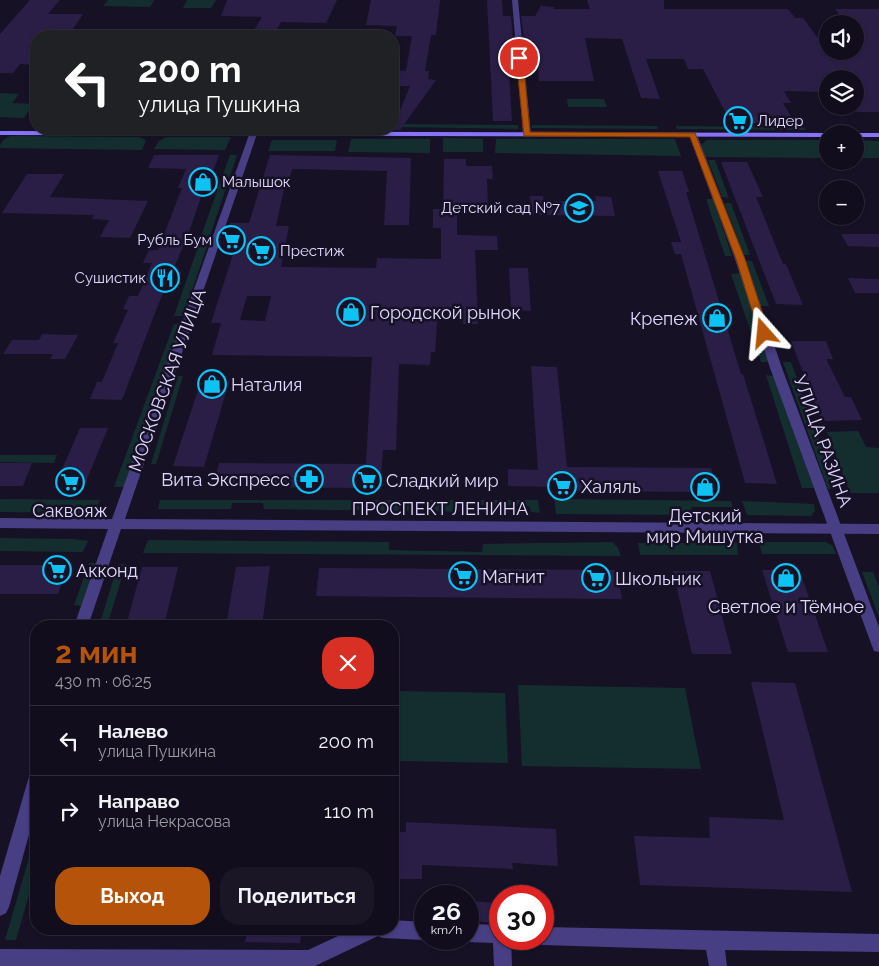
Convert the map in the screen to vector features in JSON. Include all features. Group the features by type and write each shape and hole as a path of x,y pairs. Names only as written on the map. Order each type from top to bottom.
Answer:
{"main road":[{"path":"0,133 30,133"},
{"path":"399,134 819,135"},
{"path":"864,135 879,135"}],"street":[{"path":"515,0 527,134"},
{"name":"МОСКОВСКАЯ УЛИЦА","path":"83,620 115,524 174,363 254,135"},
{"name":"УЛИЦА РАЗИНА","path":"693,135 740,259 776,368 879,646"},
{"name":"ПРОСПЕКТ ЛЕНИНА","path":"0,523 879,529"},
{"path":"0,907 30,801"},
{"path":"399,930 414,930"},
{"path":"0,958 248,962 309,959 360,935"},
{"path":"554,936 879,943"},
{"path":"714,941 718,966"},
{"path":"502,950 503,966"}],"green space":[{"path":"108,0 154,0 150,7 103,6"},
{"path":"187,0 216,0 211,8 183,8"},
{"path":"0,93 19,94 12,103 30,104 30,109 24,118 0,117"},
{"path":"567,99 604,99 607,107 568,107"},
{"path":"399,124 518,125 519,129 399,127"},
{"path":"532,125 657,126 658,129 532,128"},
{"path":"676,126 803,127 806,130 677,129"},
{"path":"10,136 139,137 146,140 142,150 0,148 2,142"},
{"path":"166,137 231,137 225,150 154,149 159,141"},
{"path":"443,138 483,139 483,152 443,152"},
{"path":"351,139 430,139 430,153 348,152"},
{"path":"496,139 675,139 681,156 495,153"},
{"path":"272,140 337,140 335,151 268,151"},
{"path":"707,140 819,140 819,158 705,157 701,145"},
{"path":"864,140 879,141 879,158 864,158"},
{"path":"230,155 237,155 210,236 201,236"},
{"path":"708,160 715,160 729,198 722,197"},
{"path":"706,199 713,199 732,256 725,256"},
{"path":"724,203 731,203 750,255 744,255"},
{"path":"199,244 208,244 183,316 174,316"},
{"path":"744,260 752,261 769,306 760,306"},
{"path":"740,273 768,362 761,362 731,274"},
{"path":"182,323 124,487 114,487 174,324"},
{"path":"783,362 791,362 837,489 828,489"},
{"path":"766,375 773,376 814,488 802,488"},
{"path":"178,376 183,376 156,464 151,464"},
{"path":"858,431 866,447 879,448 879,493 850,493 827,432"},
{"path":"0,455 57,455 54,463 0,462"},
{"path":"0,499 100,500 95,513 0,512"},
{"path":"554,499 731,501 733,507 691,507 693,515 556,514"},
{"path":"160,500 538,500 540,513 531,512 529,506 479,505 479,512 264,509 263,503 232,503 231,509 158,509"},
{"path":"742,501 814,504 815,511 811,516 747,515"},
{"path":"0,538 88,541 83,552 0,551"},
{"path":"148,540 389,542 389,550 482,552 483,544 613,542 621,556 143,553"},
{"path":"759,542 826,542 833,546 836,554 762,554"},
{"path":"638,543 737,543 738,555 640,555"},
{"path":"89,563 97,563 81,606 74,605"},
{"path":"118,564 126,564 109,620 101,620"},
{"path":"862,572 873,572 879,587 879,617"},
{"path":"518,685 685,688 701,769 522,766"},
{"path":"399,691 505,693 508,763 399,761"},
{"path":"30,855 30,891 16,940 5,940"}],"building":[{"path":"30,0 60,0 48,14 83,14 72,30 30,30 30,65 20,64 13,73 0,73 0,34"},
{"path":"227,0 337,0 326,23 281,22 277,30 254,30 262,17 221,16"},
{"path":"371,0 440,0 436,35 431,35 425,71 429,71 428,79 436,80 400,130 399,113 410,86 399,86 399,70 406,71 412,36 399,36 399,30 396,30 397,26 366,25"},
{"path":"487,0 502,0 503,16 511,16 513,41 507,40 512,121 493,121"},
{"path":"587,0 664,0 664,9 788,9 795,18 803,18 817,37 819,37 819,60 864,60 864,15 840,15 835,9 879,9 879,112 864,112 864,70 819,70 819,92 784,91 791,103 783,103 795,123 731,123 703,69 688,69 684,59 646,59 660,99 641,98 622,39 585,38 594,81 539,81 537,56 534,56 534,41 524,41 521,16 535,16 541,6 554,7 554,9 590,9"},
{"path":"154,155 219,155 207,188 204,188 188,235 156,310 122,400 90,399 97,382 102,382 118,343 113,343 128,310 123,309 129,296 138,296 152,263 143,263 149,250 158,250 182,188 178,188 186,169 148,168"},
{"path":"270,155 411,158 409,225 384,225 387,171 292,169 287,189 284,189 276,226 289,226 281,267 376,268 377,258 441,259 441,228 433,228 433,209 443,209 444,159 466,159 466,166 492,166 493,179 487,179 488,204 457,204 457,235 497,236 498,250 475,250 478,324 463,324 463,310 438,309 435,352 431,352 430,365 399,364 396,450 383,450 380,488 213,487 219,463 366,464 372,357 212,355 221,323 211,323 235,248 222,247 230,223 249,223","holes":["247,296 271,296 265,321 240,320"]},
{"path":"721,162 747,162 763,197 756,197 783,264 786,264 803,305 776,304"},
{"path":"658,171 682,171 689,192 686,192 741,374 743,374 777,484 745,483 681,254 675,254 671,242 681,242"},
{"path":"27,174 64,174 50,197 148,201 130,238 100,237 109,220 92,219 94,215 2,213"},
{"path":"530,196 543,196 544,201 596,201 595,196 611,197 615,216 532,215"},
{"path":"841,234 879,234 879,247 848,246"},
{"path":"509,268 528,268 531,311 511,310"},
{"path":"848,278 879,279 879,293 855,293"},
{"path":"42,334 78,335 65,359 50,359 53,354 3,354 12,340 39,340"},
{"path":"791,341 826,341 833,359 826,359 845,397 851,397 862,420 822,421"},
{"path":"531,366 557,367 567,467 711,468 718,492 556,491 555,487 508,486 508,469 538,470"},
{"path":"201,381 229,382 204,467 173,466"},
{"path":"80,428 108,428 83,489 54,488"},
{"path":"0,463 32,463 23,486 0,486"},
{"path":"0,565 68,565 58,594 0,594"},
{"path":"270,566 263,620 227,620 236,567"},
{"path":"142,567 178,567 165,620 128,620"},
{"path":"319,568 617,570 622,599 316,596"},
{"path":"799,569 828,652 788,652 762,570"},
{"path":"673,571 710,571 732,654 692,654"},
{"path":"751,682 795,683 852,892 640,885 634,836 710,838 709,817 784,820"},
{"path":"406,822 556,829 558,866 512,863 513,869 422,865 422,879 399,879 399,832 406,832"},
{"path":"479,902 489,902 489,922 479,922"},
{"path":"247,935 301,935 300,943 245,942"}],"place":[{"name":"Лидер","path":"738,121"},
{"name":"Малышок","path":"203,182"},
{"name":"Детский сад №7","path":"579,208"},
{"name":"Рубль Бум","path":"231,240"},
{"name":"Престиж","path":"261,251"},
{"name":"Сушистик","path":"165,278"},
{"name":"Городской рынок","path":"351,312"},
{"name":"Крепеж","path":"717,318"},
{"name":"Наталия","path":"212,384"},
{"name":"Вита Экспресс","path":"309,479"},
{"name":"Сладкий мир","path":"367,480"},
{"name":"Саквояж","path":"70,482"},
{"name":"Халяль","path":"562,486"},
{"name":"Детский мир Мишутка","path":"705,487"},
{"name":"Акконд","path":"57,570"},
{"name":"Магнит","path":"463,576"},
{"name":"Школьник","path":"596,578"},
{"name":"Светлое и Тёмное","path":"786,578"}],"route":[{"path":"519,58 527,134 693,135 740,259 764,333"}]}
